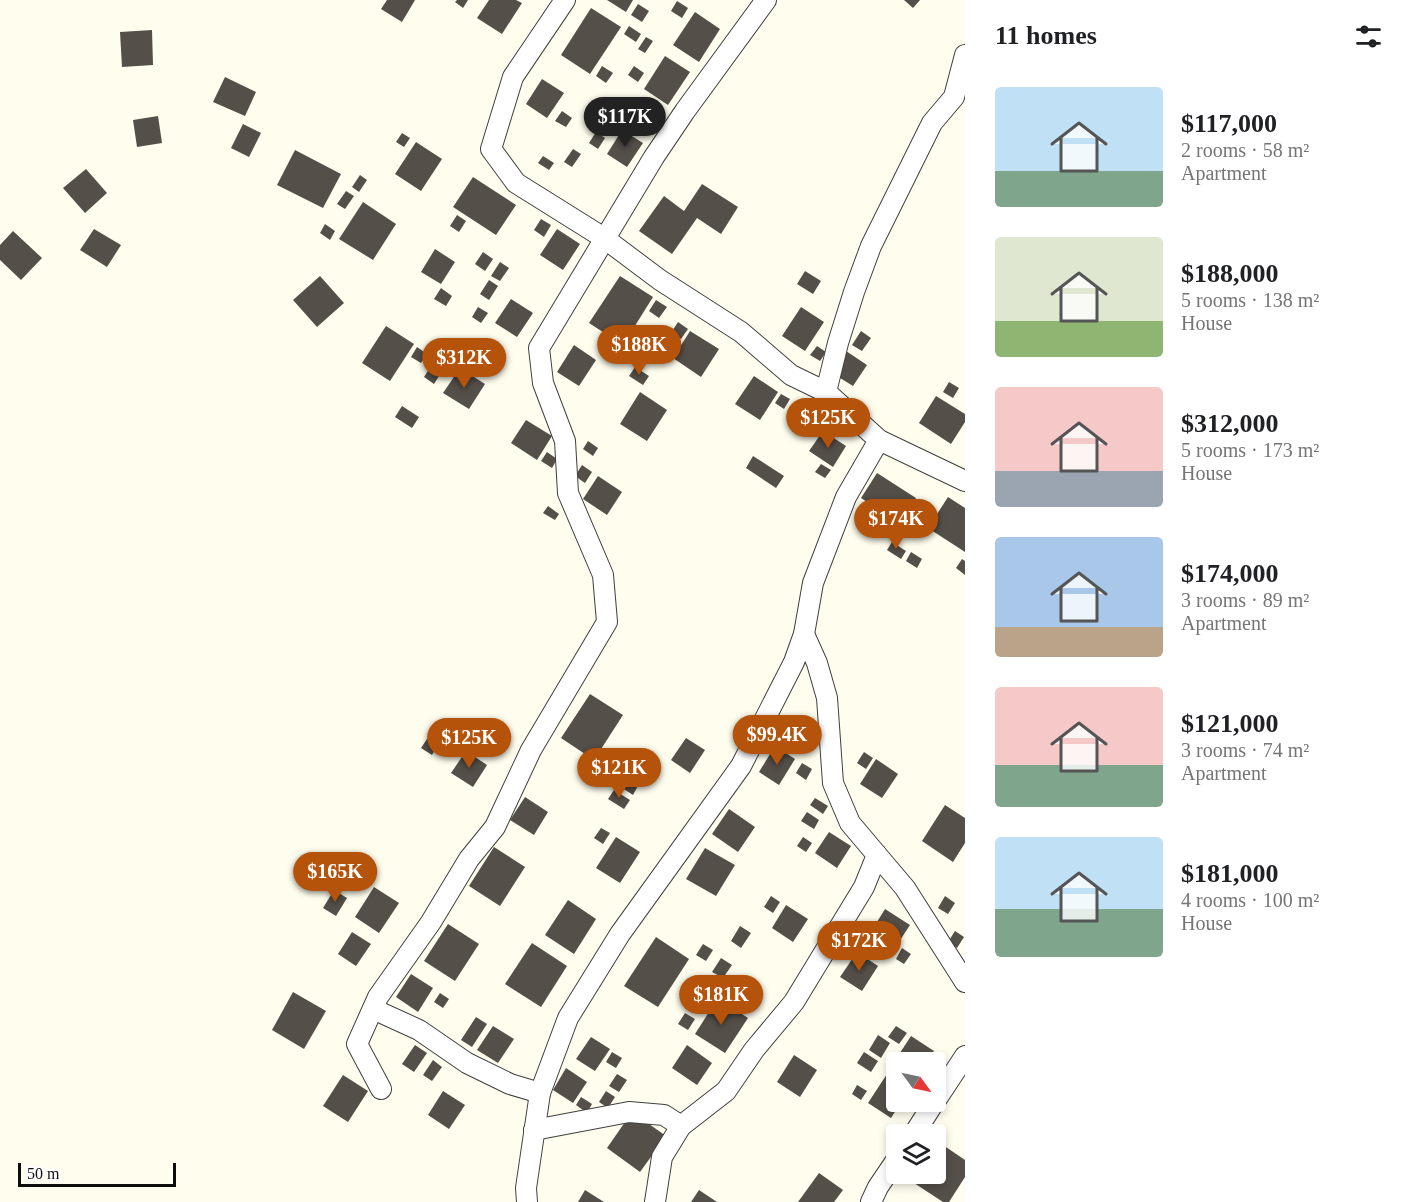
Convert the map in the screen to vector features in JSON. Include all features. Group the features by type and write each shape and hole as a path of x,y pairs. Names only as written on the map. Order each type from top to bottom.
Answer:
{"street":[{"path":"565,0 513,77 491,149 516,183 604,238 660,280 741,332 791,375 826,392 879,440 965,481"},
{"path":"381,1089 357,1044 378,997 431,922 469,859 495,827 531,750 607,622 603,575 568,492 565,441 543,383 539,348 604,238 685,111 766,0"},
{"path":"826,392 838,343 871,246 932,123 954,97 965,54"},
{"path":"527,1202 526,1188 540,1093 568,1018 620,934 741,766 794,662 804,634 813,583 846,497 879,440"},
{"path":"804,634 817,663 827,698 833,783 850,823 905,888 965,982"},
{"path":"655,1202 662,1156 681,1126 726,1091 754,1050 794,1002 864,886 877,855"},
{"path":"373,1009 419,1030 467,1063 510,1084 540,1093"},
{"path":"946,1085 965,1056"},
{"path":"534,1130 629,1112 664,1115 681,1126"},
{"path":"871,1202 886,1175"}],"building":[{"path":"387,0 415,0 402,22 381,9"},
{"path":"468,0 463,8 455,2"},
{"path":"489,0 516,0 522,3 502,34 477,18"},
{"path":"607,0 633,0 626,12"},
{"path":"904,0 920,0 913,8"},
{"path":"677,1 688,8 682,18 671,11"},
{"path":"638,4 649,11 642,22 631,15"},
{"path":"591,8 621,27 590,74 561,55"},
{"path":"695,12 720,29 699,62 673,45"},
{"path":"629,26 641,34 636,42 624,34"},
{"path":"152,30 153,65 122,67 120,32"},
{"path":"646,37 653,41 645,53 638,49"},
{"path":"665,56 690,72 668,105 644,89"},
{"path":"602,66 613,73 606,83 596,76"},
{"path":"634,66 644,73 638,82 628,75"},
{"path":"225,77 256,92 245,116 213,102"},
{"path":"542,79 564,93 547,118 526,104"},
{"path":"562,111 572,118 566,127 555,121"},
{"path":"158,116 162,143 137,147 133,120"},
{"path":"243,124 261,133 249,157 231,148"},
{"path":"622,130 643,143 627,167 607,154"},
{"path":"596,132 605,138 598,149 589,143"},
{"path":"402,133 410,138 404,147 396,142"},
{"path":"416,142 442,159 421,191 395,174"},
{"path":"573,149 581,154 572,167 564,162"},
{"path":"295,150 341,174 323,208 277,185"},
{"path":"543,156 554,163 549,170 538,163"},
{"path":"86,169 107,193 85,213 63,188"},
{"path":"360,175 367,180 359,192 352,187"},
{"path":"473,177 516,205 496,235 453,207"},
{"path":"702,184 738,207 721,234 697,218 672,254 639,231 664,196 684,211"},
{"path":"346,191 354,196 345,209 337,204"},
{"path":"363,202 396,224 373,260 339,239"},
{"path":"457,215 466,221 459,232 450,226"},
{"path":"541,219 551,225 544,237 534,230"},
{"path":"325,224 335,231 330,240 320,233"},
{"path":"94,229 121,245 107,267 80,250"},
{"path":"557,229 580,244 563,270 540,255"},
{"path":"13,231 42,258 21,280 0,260 0,245"},
{"path":"435,249 455,262 441,284 421,272"},
{"path":"483,252 493,259 485,271 475,264"},
{"path":"500,262 509,268 500,281 491,276"},
{"path":"805,271 821,281 813,294 797,284"},
{"path":"320,276 344,303 317,327 293,300"},
{"path":"620,276 653,297 623,345 589,323"},
{"path":"489,280 498,286 489,300 480,294"},
{"path":"441,288 452,296 446,306 434,299"},
{"path":"511,299 533,313 517,337 495,323"},
{"path":"656,300 667,307 659,318 649,311"},
{"path":"478,307 488,313 481,323 472,317"},
{"path":"801,307 824,322 805,351 782,336"},
{"path":"678,322 688,329 681,339 671,333"},
{"path":"386,326 414,344 390,381 362,363"},
{"path":"690,331 719,349 701,377 673,358"},
{"path":"861,331 871,338 862,351 852,345"},
{"path":"574,345 596,360 579,386 557,372"},
{"path":"817,346 826,352 820,361 810,355"},
{"path":"417,347 427,354 421,363 411,357"},
{"path":"846,351 867,365 853,386 832,373"},
{"path":"431,366 441,373 434,384 424,377"},
{"path":"635,367 649,376 643,385 629,376"},
{"path":"460,368 485,384 469,409 443,393"},
{"path":"754,376 778,392 760,420 735,404"},
{"path":"949,382 959,388 953,398 943,392"},
{"path":"640,392 667,410 647,441 620,424"},
{"path":"781,394 790,399 784,409 775,403"},
{"path":"936,396 965,414 965,422 951,444 919,423"},
{"path":"402,406 419,417 412,428 395,417"},
{"path":"526,420 552,436 537,460 511,443"},
{"path":"823,431 846,446 833,467 809,451"},
{"path":"588,441 598,448 593,456 583,449"},
{"path":"547,452 557,459 552,468 541,461"},
{"path":"753,456 784,476 776,488 746,468"},
{"path":"821,464 831,470 825,478 815,472"},
{"path":"582,465 592,472 585,483 575,476"},
{"path":"877,473 916,498 900,523 861,498"},
{"path":"598,476 622,492 607,515 583,499"},
{"path":"948,497 965,508 965,552 928,528"},
{"path":"548,506 559,514 555,520 543,513"},
{"path":"892,542 906,551 901,559 887,550"},
{"path":"911,552 922,559 917,568 906,561"},
{"path":"962,559 965,561 965,575 956,568"},
{"path":"590,694 623,715 594,760 561,738"},
{"path":"479,730 491,738 484,748 473,740"},
{"path":"429,736 439,743 432,755 421,748"},
{"path":"686,738 705,750 690,773 671,760"},
{"path":"775,746 795,759 779,785 759,772"},
{"path":"466,751 487,765 473,787 451,773"},
{"path":"864,752 873,758 866,769 857,763"},
{"path":"876,759 898,774 882,798 860,784"},
{"path":"802,763 812,769 806,780 796,773"},
{"path":"623,774 639,784 633,795 616,784"},
{"path":"614,790 630,800 624,809 608,799"},
{"path":"525,797 548,812 534,835 510,820"},
{"path":"815,798 828,806 823,814 810,805"},
{"path":"945,805 965,818 965,843 953,862 922,841"},
{"path":"729,809 755,827 738,852 712,834"},
{"path":"807,812 819,820 814,829 801,821"},
{"path":"601,828 610,833 603,844 594,838"},
{"path":"829,832 851,846 837,868 815,853"},
{"path":"616,837 640,852 620,883 596,868"},
{"path":"803,837 812,843 806,852 797,846"},
{"path":"494,847 525,867 500,906 469,886"},
{"path":"705,848 735,865 716,896 686,879"},
{"path":"374,887 399,903 379,933 355,917"},
{"path":"334,890 347,898 336,916 323,908"},
{"path":"771,896 780,902 773,913 764,907"},
{"path":"945,896 955,903 948,914 938,908"},
{"path":"568,900 596,919 574,954 545,935"},
{"path":"786,905 808,919 793,942 772,928"},
{"path":"885,909 910,925 891,954 867,938"},
{"path":"448,924 479,944 455,981 424,961"},
{"path":"740,926 751,933 741,948 731,941"},
{"path":"955,931 964,937 957,948 948,942"},
{"path":"352,932 371,944 356,966 338,954"},
{"path":"656,937 689,959 658,1007 624,986"},
{"path":"532,943 567,966 541,1007 505,984"},
{"path":"703,944 713,950 706,961 696,955"},
{"path":"902,948 911,954 904,964 896,959"},
{"path":"857,952 878,966 862,991 840,977"},
{"path":"721,958 732,965 723,978 712,972"},
{"path":"411,974 433,988 418,1012 396,997"},
{"path":"293,992 326,1011 304,1049 272,1030"},
{"path":"440,993 449,999 443,1008 434,1002"},
{"path":"718,998 748,1018 725,1053 695,1034"},
{"path":"685,1013 695,1019 688,1030 678,1024"},
{"path":"476,1017 487,1024 472,1047 461,1040"},
{"path":"493,1026 514,1039 498,1063 477,1050"},
{"path":"896,1026 907,1033 899,1044 888,1037"},
{"path":"878,1035 890,1043 881,1058 869,1050"},
{"path":"911,1036 934,1051 933,1052 901,1052"},
{"path":"591,1037 610,1049 595,1071 576,1059"},
{"path":"415,1045 427,1053 414,1072 402,1064"},
{"path":"687,1045 712,1063 697,1085 672,1068"},
{"path":"612,1052 622,1058 616,1068 606,1062"},
{"path":"864,1052 878,1061 871,1072 857,1063"},
{"path":"794,1055 817,1070 800,1097 777,1082"},
{"path":"433,1060 442,1067 432,1081 423,1075"},
{"path":"566,1068 587,1082 573,1103 553,1090"},
{"path":"617,1074 627,1080 619,1092 609,1086"},
{"path":"343,1075 368,1091 348,1122 323,1106"},
{"path":"886,1076 886,1112 895,1112 891,1118 868,1103"},
{"path":"857,1085 867,1091 861,1100 852,1094"},
{"path":"443,1091 465,1105 449,1129 428,1115"},
{"path":"606,1091 615,1097 608,1108 599,1102"},
{"path":"581,1097 592,1104 587,1113 576,1105"},
{"path":"632,1112 666,1136 640,1172 607,1148"},
{"path":"946,1147 965,1160 965,1177 949,1202 943,1202 916,1184 946,1184"},
{"path":"819,1173 843,1190 834,1202 798,1202"},
{"path":"585,1190 604,1202 578,1202"},
{"path":"699,1190 717,1202 691,1202"}]}
